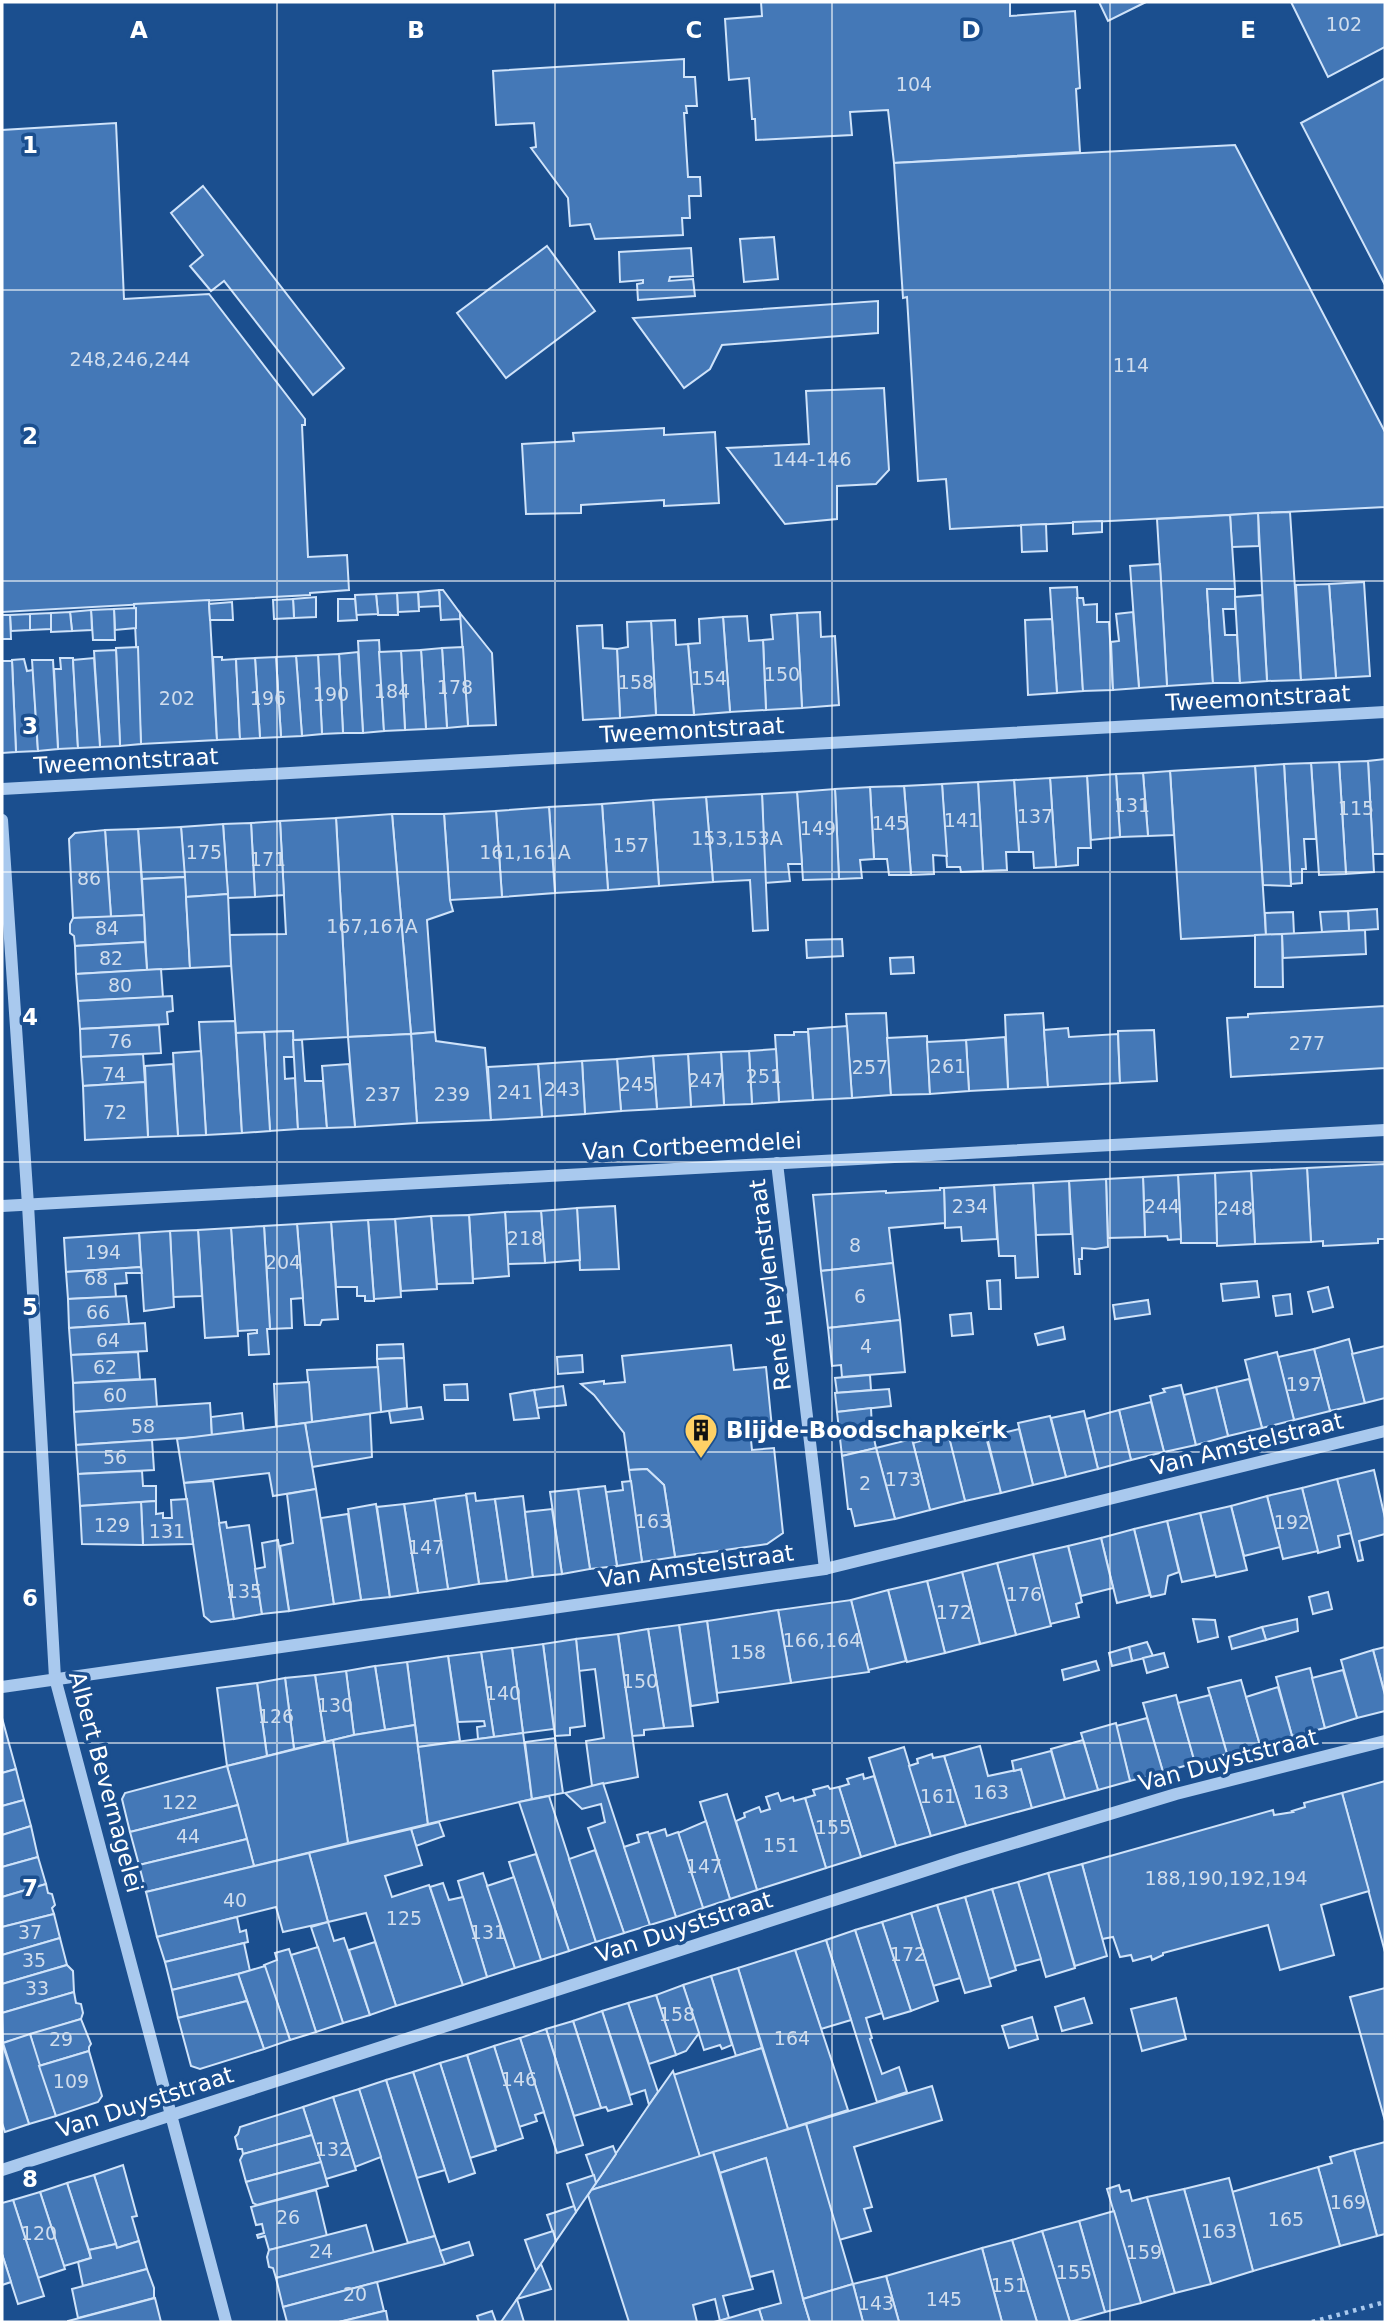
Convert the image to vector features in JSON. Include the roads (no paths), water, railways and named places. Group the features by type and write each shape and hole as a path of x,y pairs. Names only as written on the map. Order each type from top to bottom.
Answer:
{"street":[{"name":"Tweemontstraat","path":"2,789 1385,712"},
{"name":"Albert Bevernagelei","path":"2,820 55,1678 226,2322"},
{"name":"Van Cortbeemdelei","path":"2,1206 1385,1130"},
{"name":"René Heylenstraat","path":"777,1163 825,1569"},
{"name":"Van Amstelstraat","path":"2,1687 825,1569 1385,1432"},
{"name":"Van Duyststraat","path":"2,2170 961,1859 1176,1794 1385,1741"}],"place":[{"name":"Blijde-Boodschapkerk","path":"701,1460"}]}
